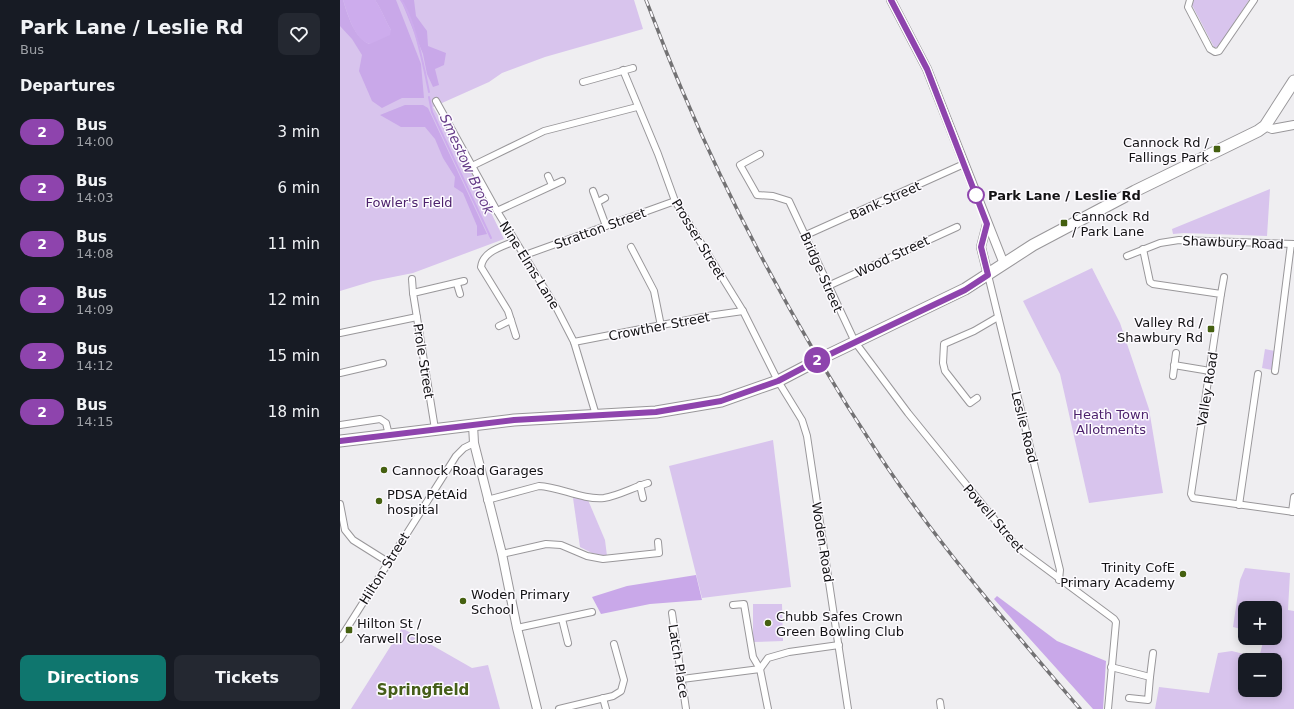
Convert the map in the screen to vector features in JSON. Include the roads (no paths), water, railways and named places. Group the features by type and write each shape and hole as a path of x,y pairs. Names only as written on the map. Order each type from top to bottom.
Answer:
{"highway":[{"path":"340,441 514,420 656,412 721,401 778,381 855,342 965,290 1033,245 1135,190 1265,126 1294,81"}],"street":[{"path":"891,0 927,69 1004,264"},
{"path":"1190,0 1188,8 1210,49 1215,52 1219,51 1254,0"},
{"path":"583,82 633,68"},
{"name":"Prosser Street","path":"623,70 637,107 658,154 675,201 743,311 778,381"},
{"name":"Nine Elms Lane","path":"436,101 497,211 557,309 574,342 586,377 596,416"},
{"path":"472,166 544,131 637,107"},
{"path":"1265,126 1272,129 1294,125"},
{"name":"Bridge Street","path":"760,154 740,165 757,195 773,196 789,201 855,342"},
{"name":"Bank Street","path":"806,235 964,164"},
{"path":"548,176 552,185"},
{"path":"497,211 562,181"},
{"path":"593,191 606,226"},
{"path":"598,202 605,198"},
{"name":"Stratton Street","path":"525,255 675,201"},
{"path":"987,224 981,247 988,275"},
{"name":"Wood Street","path":"828,286 957,227"},
{"name":"Shawbury Road","path":"1127,256 1143,249 1179,240 1293,244"},
{"path":"515,241 485,256 482,260 481,267 508,311 516,336"},
{"path":"1275,371 1293,244"},
{"path":"632,247 654,291 661,326"},
{"path":"1143,249 1150,282 1153,284 1222,294"},
{"name":"Leslie Road","path":"988,275 1060,570 1059,580"},
{"name":"Valley Road","path":"1224,277 1191,494 1193,498 1197,500 1239,505"},
{"name":"Prole Street","path":"412,279 435,429"},
{"path":"413,293 457,284 464,281"},
{"path":"457,284 460,294"},
{"name":"Crowther Street","path":"574,342 708,316 743,311"},
{"path":"340,333 417,316"},
{"path":"977,398 970,403 945,371 943,363 944,344 974,331 998,317"},
{"path":"499,326 511,320"},
{"name":"Powell Street","path":"855,342 913,419 1017,547 1059,580 1114,619 1116,622 1108,709"},
{"path":"1173,376 1176,353"},
{"path":"340,373 383,363"},
{"path":"1174,366 1210,371"},
{"path":"1258,374 1239,505 1293,512 1294,497"},
{"name":"Woden Road","path":"778,381 802,420 807,436 848,709"},
{"path":"340,425 380,419 386,423 389,435"},
{"path":"473,425 474,443 487,500 502,554 517,628 537,709"},
{"name":"Hilton Street","path":"340,639 456,456 464,448 474,443"},
{"path":"487,500 539,486 587,497 604,498 648,483"},
{"path":"640,485 643,498"},
{"path":"340,504 345,530 353,540 388,562"},
{"path":"502,554 546,544 561,545 587,556 603,559 659,553 658,542"},
{"path":"733,605 744,604 753,657 760,669 768,709"},
{"path":"517,628 592,612"},
{"name":"Latch Place","path":"672,613 686,709"},
{"path":"562,619 568,643"},
{"path":"559,709 618,694 623,687 624,680 614,644"},
{"path":"682,679 760,669 768,658 789,652 839,645"},
{"path":"1129,698 1148,700 1153,653"},
{"path":"1111,667 1150,677"},
{"path":"603,698 606,709"},
{"path":"940,702 941,709"}],"waterway":[{"name":"Smestow Brook","path":"401,0 411,19 415,32 429,92"},
{"name":"Smestow Brook","path":"429,97 432,112 491,238"}],"railway":[{"path":"646,0 682,90 748,231 772,277 851,412 902,489 926,522 976,585 1080,709"}],"place":[{"name":"Cannock Rd / Fallings Park","path":"1217,149"},
{"name":"Park Lane / Leslie Rd","path":"976,195"},
{"name":"Cannock Rd / Park Lane","path":"1064,223"},
{"name":"Valley Rd / Shawbury Rd","path":"1211,329"},
{"name":"Cannock Road Garages","path":"384,470"},
{"name":"PDSA PetAid hospital","path":"379,501"},
{"name":"Trinity CofE Primary Academy","path":"1183,574"},
{"name":"Woden Primary School","path":"463,601"},
{"name":"Chubb Safes Crown Green Bowling Club","path":"768,623"},
{"name":"Hilton St / Yarwell Close","path":"349,630"}],"district":[{"name":"Springfield","path":"423,690"}],"park label":[{"name":"Fowler's Field","path":"409,202"},
{"name":"Heath Town Allotments","path":"1111,422"}]}
